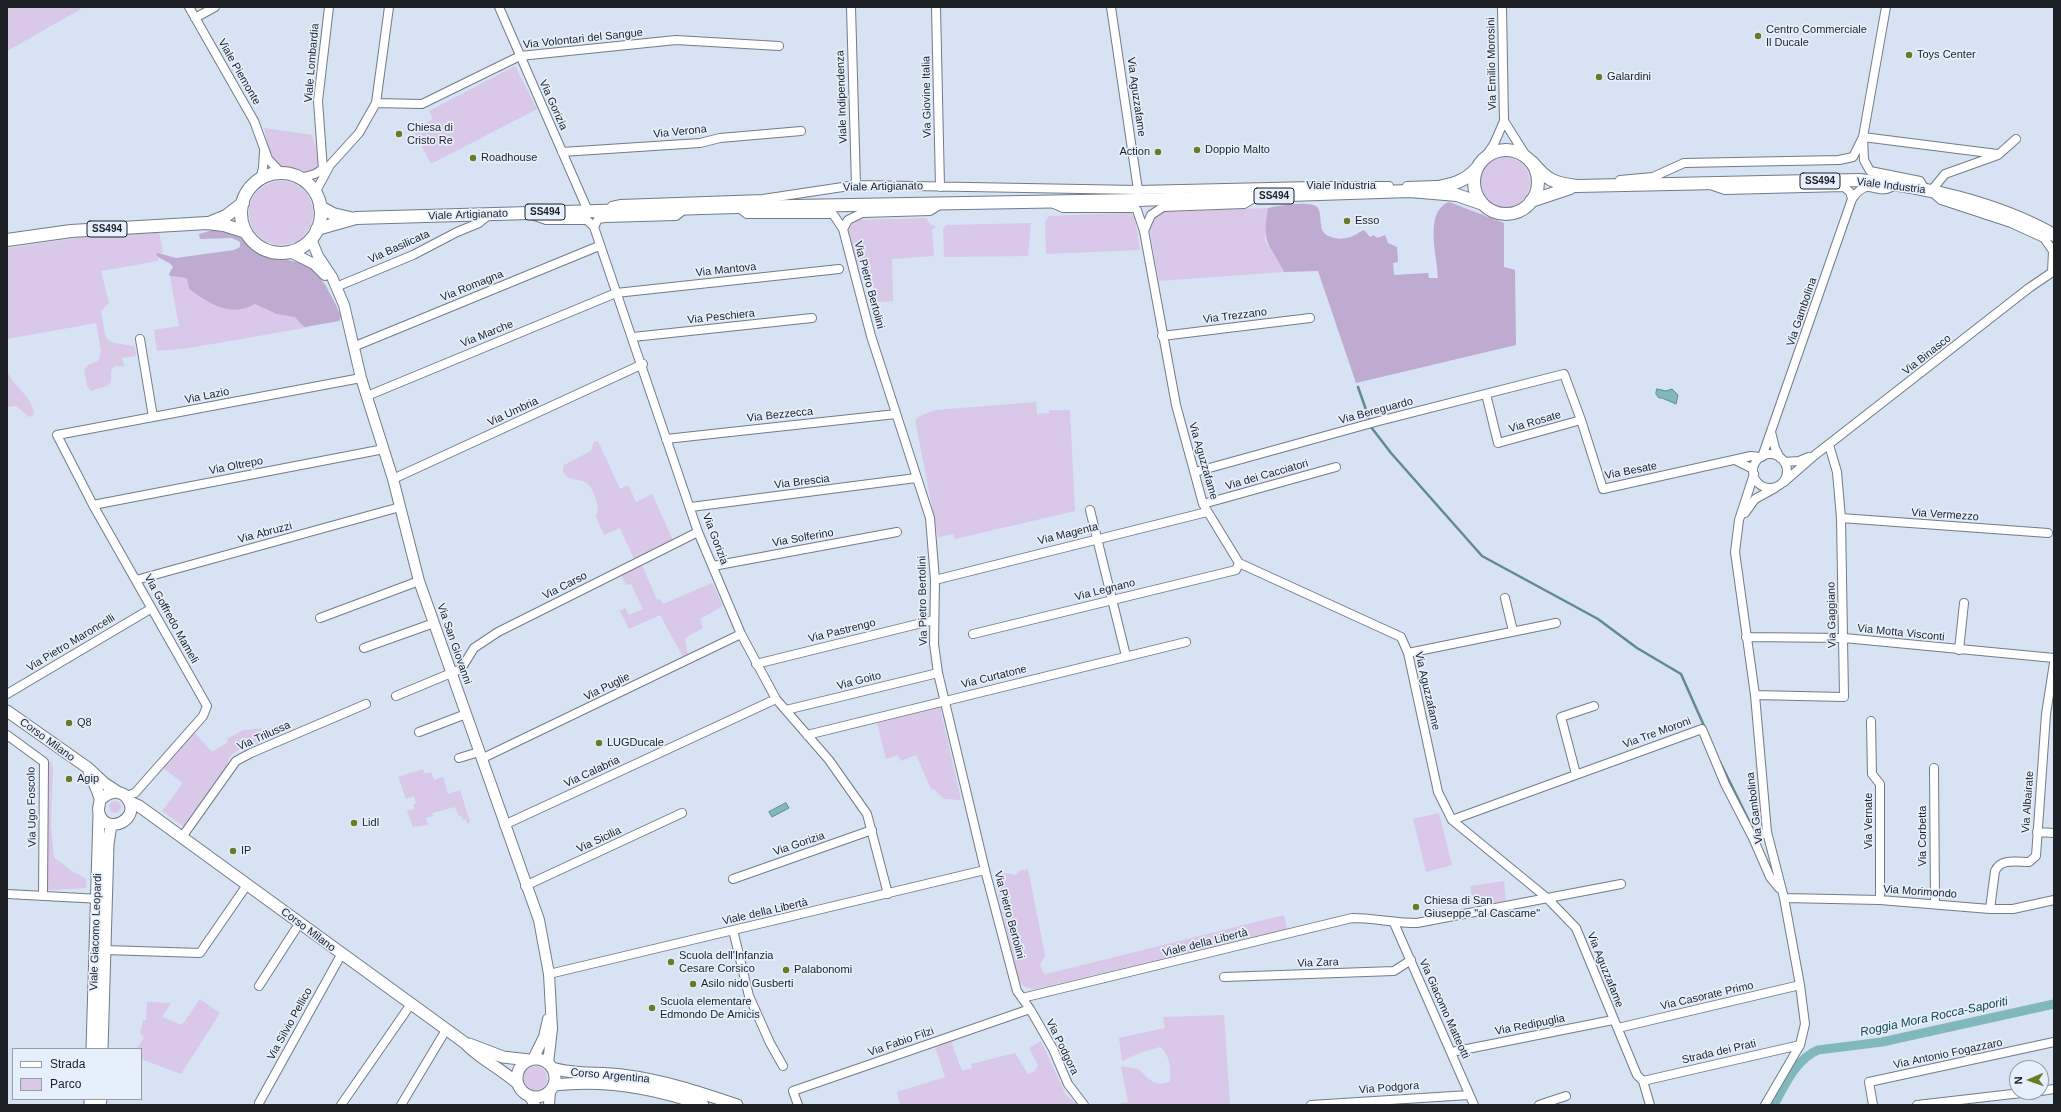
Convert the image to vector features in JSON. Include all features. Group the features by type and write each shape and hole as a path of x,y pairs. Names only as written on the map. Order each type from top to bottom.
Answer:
{"main road":[{"name":"Viale Industria","path":"1138,195 1257,197 1410,191 1460,182 1471,175 1480,164 1493,153 1504,150 1516,151 1529,159 1544,176 1555,183 1576,186 1859,180 1897,184 1928,190 1971,202 2038,226 2054,235"},
{"path":"1529,159 1537,173 1538,185 1531,201"},
{"path":"1480,164 1475,187 1483,204"},
{"path":"260,179 270,174 286,173 300,178 315,193 320,207 320,218 314,234"},
{"name":"SS494","path":"260,179 249,189 243,203 242,223 252,241 261,248 271,252 290,252 303,247 314,234"},
{"name":"Viale Industria","path":"1410,191 1457,195 1483,204 1493,211 1511,213 1522,209 1531,201 1576,186"},
{"name":"Viale Artigianato","path":"320,207 333,214 354,218 686,208 1049,201 1138,195"},
{"name":"SS494","path":"207,223 226,216 243,203"},
{"name":"Viale Artigianato","path":"314,234 354,218"},
{"name":"SS494","path":"7,240 71,231 207,223 224,225 246,232"},
{"name":"Corso Milano","path":"7,711 88,768 104,783 182,837 341,955 464,1043 476,1055 508,1075 517,1083"},
{"path":"88,768 100,800"},
{"path":"112,825 104,822 99,815 98,807 100,800 106,794 112,792 125,797 131,809 129,816"},
{"name":"Viale Giacomo Leopardi","path":"99,815 101,899 105,950 102,1048"},
{"name":"Corso Milano","path":"112,825 118,825 129,816 140,815 152,817"},
{"name":"Viale Giacomo Leopardi","path":"92,1048 101,899 112,825"},
{"name":"Corso Milano","path":"464,1043 503,1057 531,1059"},
{"path":"517,1083 519,1069 531,1059"},
{"name":"Corso Argentina","path":"531,1059 541,1060 550,1066 576,1073 622,1075 661,1081 737,1105"},
{"name":"Corso Argentina","path":"550,1066 555,1077 552,1088"},
{"name":"Corso Argentina","path":"517,1083 521,1091 532,1101 552,1088 588,1083 621,1085 659,1091 703,1105"}],"street":[{"name":"Viale Piemonte","path":"189,7 254,121 264,151 281,173"},
{"path":"195,18 215,7"},
{"name":"Viale Lombardia","path":"323,170 318,101 329,7"},
{"path":"315,193 330,165 359,132 376,104 389,7"},
{"name":"Via Gorizia","path":"499,7 588,211"},
{"name":"Viale Indipendenza","path":"851,7 856,186"},
{"name":"Via Giovine Italia","path":"936,7 940,187"},
{"name":"Via Aguzzafame","path":"1111,7 1138,195"},
{"name":"Via Emilio Morosini","path":"1480,164 1494,144 1504,121 1502,7"},
{"path":"1886,7 1863,137 1864,160 1870,171 1920,181 1928,190 1941,200 2011,223 2044,238 2053,251 2053,272"},
{"name":"Via Volontari del Sangue","path":"376,104 422,104 520,56 676,40 779,46"},
{"name":"Via Emilio Morosini","path":"1504,121 1529,159"},
{"name":"Via Verona","path":"562,152 700,143 720,138 801,131"},
{"path":"1863,137 1998,154"},
{"path":"1576,186 1599,181 1653,177 1684,163 1839,160 1853,157 1863,137"},
{"path":"1928,190 1945,174 1998,154 2016,139"},
{"name":"Viale Piemonte","path":"260,179 263,168 264,151"},
{"path":"300,178 315,174 330,165"},
{"path":"1706,184 1725,190 1844,188 1850,192 1852,200"},
{"path":"1852,200 1859,189 1867,186 1888,189 1897,184"},
{"name":"Viale Industria","path":"1138,195 1314,186 1448,185"},
{"name":"Viale Artigianato","path":"606,210 612,206 621,204 763,199 856,186 940,187 1138,195"},
{"path":"1144,231 1151,215 1163,207 1244,204 1257,197"},
{"name":"Via Gambolina","path":"1765,1105 1800,1045 1805,1024 1800,985 1784,898 1780,889 1767,832 1755,695 1735,552 1739,520 1754,472 1771,431 1852,200"},
{"name":"Via Aguzzafame","path":"1049,201 1063,208 1135,208 1139,212 1144,231 1162,336 1176,405 1205,508 1238,563 1401,637 1408,653 1438,792 1452,820 1547,898 1576,928 1637,1075 1643,1081 1650,1105"},
{"path":"843,230 848,220 862,213 930,211 943,203"},
{"path":"737,207 747,214 833,214 843,230"},
{"path":"525,213 546,220 587,220 594,227 598,219 676,216 686,208"},
{"name":"Via Basilicata","path":"336,287 413,255 479,223 490,214"},
{"name":"Via Gorizia","path":"594,227 599,246 643,364 666,439 691,507 698,532 742,634 756,664 776,699 829,760 867,814 888,894"},
{"name":"Via Pietro Bertolini","path":"843,230 871,336 930,518 935,580 934,644 938,672 985,870 1017,991 1022,998"},
{"name":"Via San Giovanni","path":"314,234 318,256 336,287 347,316 361,378 384,448 420,581 538,920 549,974 552,1029 550,1066"},
{"name":"Via Romagna","path":"353,347 599,246"},
{"name":"Via San Giovanni","path":"290,252 314,264 336,287"},
{"name":"Via Mantova","path":"616,292 839,270"},
{"name":"Via Binasco","path":"1784,482 1815,455 1829,446 2053,272"},
{"name":"Via Marche","path":"367,396 616,292"},
{"name":"Via Peschiera","path":"633,338 812,318"},
{"name":"Via Trezzano","path":"1162,336 1310,318"},
{"path":"140,339 153,417"},
{"name":"Via Umbria","path":"393,479 643,364"},
{"name":"Via Bereguardo","path":"1194,472 1379,421 1564,374"},
{"name":"Via Besate","path":"1564,374 1581,420 1603,489 1751,456 1761,457"},
{"name":"Via Lazio","path":"57,435 361,378"},
{"name":"Via Rosate","path":"1486,394 1498,443 1581,420"},
{"name":"Via Bezzecca","path":"666,439 896,414"},
{"path":"1739,520 1755,499 1784,482 1787,472 1775,448 1771,431"},
{"name":"Via Goffredo Mameli","path":"57,435 93,505 207,706 203,716 135,793 125,797"},
{"name":"Via Gaggiano","path":"1755,695 1844,697 1841,518 1837,472 1829,446"},
{"name":"Via Oltrepo","path":"93,505 384,448"},
{"path":"1761,457 1770,454 1782,460"},
{"name":"Via Binasco","path":"1782,460 1798,461 1815,455"},
{"path":"1735,460 1754,472 1759,484 1764,487 1775,488"},
{"name":"Via dei Cacciatori","path":"1205,508 1336,467"},
{"name":"Via Brescia","path":"691,507 916,478"},
{"name":"Via Abruzzi","path":"136,580 400,507"},
{"name":"Via Magenta","path":"935,580 1205,508"},
{"path":"1090,510 1126,656"},
{"name":"Via Vermezzo","path":"1841,518 2048,533"},
{"name":"Via Carso","path":"396,696 451,671 461,669 474,648 498,632 698,532"},
{"name":"Via Solferino","path":"713,566 897,532"},
{"name":"Via Legnano","path":"972,634 1236,570 1238,563"},
{"path":"320,618 420,581"},
{"path":"1505,598 1513,631"},
{"path":"1959,650 1964,603"},
{"name":"Via Pietro Maroncelli","path":"7,693 147,611"},
{"name":"Via Pastrengo","path":"756,664 934,620"},
{"path":"364,648 434,623"},
{"path":"1408,653 1556,623"},
{"name":"Via Puglie","path":"459,758 480,756 742,634"},
{"name":"Via Motta Visconti","path":"1746,637 1844,638 2054,658"},
{"name":"Via Curtatone","path":"807,735 1186,642"},
{"name":"Via Albairate","path":"1990,909 1994,871 1997,866 2003,862 2030,862 2036,856 2046,714 2054,663"},
{"name":"Via Goito","path":"786,710 938,672"},
{"name":"Via Calabria","path":"504,825 776,699"},
{"name":"Via Trilussa","path":"182,837 236,761 251,753 366,704"},
{"path":"1576,774 1561,717 1594,706"},
{"path":"419,732 466,714"},
{"name":"Via Vernate","path":"1871,721 1872,774 1880,784 1880,900"},
{"name":"Via Tre Moroni","path":"1452,820 1702,729 1724,784 1753,838 1770,877 1780,889"},
{"name":"Via Ugo Foscolo","path":"7,735 44,762 43,896"},
{"name":"Via Corbetta","path":"1934,768 1935,904"},
{"name":"Via Sicilia","path":"525,886 682,813"},
{"name":"Via Gorizia","path":"733,879 872,830"},
{"path":"1753,838 1767,832"},
{"path":"2037,832 2054,833"},
{"name":"Viale della Libertà","path":"549,974 985,870"},
{"name":"Viale della Libertà","path":"1022,998 1352,918 1376,918 1394,922 1416,923 1621,884"},
{"path":"105,950 200,954 247,885"},
{"path":"7,894 101,899"},
{"name":"Via Morimondo","path":"1784,898 1880,900 1990,909 2013,909 2054,900"},
{"name":"Via Giacomo Matteotti","path":"1394,922 1474,1105"},
{"path":"259,986 299,924"},
{"path":"733,930 749,996 770,1043 783,1066"},
{"name":"Via Silvio Pellico","path":"259,1103 341,955"},
{"name":"Via Zara","path":"1224,977 1394,971 1411,960"},
{"name":"Via Casorate Primo","path":"1618,1028 1800,985"},
{"name":"Via Podgora","path":"1022,998 1053,1049 1068,1084 1084,1105"},
{"path":"341,1105 411,1004"},
{"name":"Via San Giovanni","path":"531,1059 544,1038 550,1007"},
{"name":"Via Fabio Filzi","path":"798,1105 793,1091 1030,1009"},
{"name":"Via Redipuglia","path":"1452,1052 1614,1020"},
{"path":"401,1105 446,1030"},
{"name":"Via Antonio Fogazzaro","path":"1873,1105 1869,1082 2054,1042"},
{"name":"Strada dei Prati","path":"1643,1081 1800,1045"},
{"path":"549,1105 552,1088"},
{"path":"1917,1105 2009,1094"},
{"name":"Via Podgora","path":"1311,1105 1407,1102 1469,1095"},
{"path":"1539,1105 1566,1096"}],"green space":[{"path":"7,7 80,7 81,9 7,51"},
{"path":"515,66 537,109 431,164 413,129 433,119 429,111"},
{"path":"264,128 312,135 317,149 319,166 312,172 299,172 289,170 276,163 269,149"},
{"path":"1500,157 1510,157 1523,164 1530,177 1530,187 1523,200 1510,207 1500,207 1491,203 1484,196 1480,187 1480,177 1484,168 1491,161"},
{"path":"275,181 287,181 304,190 311,201 313,213 311,225 304,236 287,245 275,245 263,240 254,231 249,219 249,207 254,195 263,186"},
{"path":"1268,208 1265,240 1284,272 1159,281 1150,232 1152,222 1155,217 1163,212"},
{"path":"1131,213 1135,219 1140,250 1046,254 1045,222 1049,216"},
{"path":"926,218 931,225 936,226 932,230 934,256 892,259 893,301 878,302 866,262 854,264 847,234 854,220"},
{"path":"1031,223 1028,256 944,257 943,229 946,225"},
{"path":"159,231 163,253 158,253 158,261 101,271 109,303 101,311 105,335 107,339 115,343 135,346 136,356 122,358 124,366 115,366 111,370 111,382 107,386 91,391 87,386 84,370 88,365 98,361 101,351 96,323 7,339 7,248 84,237"},
{"path":"170,276 187,278 189,289 204,300 220,307 237,310 255,304 273,312 295,317 301,324 310,327 189,348 157,351 154,330 179,326"},
{"path":"7,371 31,403 34,415 29,417 16,406 7,407"},
{"path":"1036,402 1037,414 1049,413 1049,410 1070,410 1075,511 955,539 953,534 938,537 915,420 922,415 936,410"},
{"path":"598,441 620,489 628,485 636,502 652,494 673,540 634,559 620,528 604,535 596,517 598,508 590,486 584,482 567,477 563,470 564,465 591,451 594,442"},
{"path":"642,565 657,600 660,599 663,604 712,583 723,606 700,619 703,628 685,638 688,655 683,657 660,615 629,629 620,611 625,608 629,615 643,609 631,584 626,585 621,575"},
{"path":"940,707 961,800 944,799 935,790 931,789 916,755 901,761 898,755 886,759 877,723"},
{"path":"273,728 276,735 244,750 238,750 230,756 224,773 184,827 162,811 183,783 163,768 194,732 212,752 228,742 227,739 243,730"},
{"path":"51,762 53,768 51,824 54,857 70,870 85,878 87,882 86,888 50,890 46,888 47,763"},
{"path":"423,769 425,774 431,772 434,780 443,777 448,794 460,790 470,822 467,823 466,819 463,820 461,816 459,816 455,807 432,813 433,816 426,818 428,825 413,827 407,811 415,809 413,805 416,803 414,796 406,799 398,777"},
{"path":"113,801 117,801 121,807 117,813 113,813 109,809 109,805"},
{"path":"1439,813 1452,865 1426,872 1413,819"},
{"path":"1028,869 1045,955 1040,965 1043,973 1046,974 1284,915 1287,929 1035,989 1029,988 1022,985 1018,978 994,876 1006,873 1015,875 1021,870"},
{"path":"1504,881 1506,901 1474,906 1470,886"},
{"path":"200,999 220,1013 181,1074 142,1059 142,1048 137,1048 144,1038 140,1032 143,1020 146,1020 147,1002 171,1003 162,1017 182,1025"},
{"path":"1224,1015 1230,1105 1121,1105 1120,1103 1128,1102 1121,1066 1139,1069 1149,1079 1161,1084 1170,1081 1170,1072 1168,1058 1160,1047 1142,1052 1122,1061 1119,1038 1165,1028 1163,1017"},
{"path":"951,1041 962,1071 972,1068 971,1064 1015,1053 1028,1074 1035,1071 1038,1065 1029,1048 1041,1041 1066,1095 1077,1105 900,1105 897,1092 945,1077 935,1046"},
{"path":"535,1066 544,1069 547,1078 544,1087 535,1090 526,1087 523,1078 526,1069"}],"shaded area":[{"path":"1449,202 1504,223 1504,267 1515,270 1516,345 1356,383 1318,271 1284,272 1270,248 1266,236 1268,208 1293,204 1313,205 1317,207 1319,211 1322,229 1328,236 1341,239 1354,236 1364,230 1370,237 1374,235 1377,238 1385,235 1388,243 1397,247 1398,262 1393,263 1394,275 1428,273 1429,278 1438,278 1434,225 1436,215 1441,207"},
{"path":"213,230 237,235 264,255 306,264 316,272 326,286 341,317 339,321 305,327 295,317 277,314 255,304 237,310 220,307 205,300 189,289 187,278 170,276 169,274 173,267 156,254 158,253 176,258 234,250 240,247 240,242 232,238 200,239 199,234"},
{"path":"1657,389 1666,391 1672,389 1678,395 1676,404 1659,398 1656,394"},
{"path":"786,803 789,808 772,817 769,812"}],"waterway":[{"path":"1358,387 1370,421"},
{"path":"1371,427 1391,453 1482,556 1598,619 1637,648 1681,674 1705,728"},
{"path":"1720,762 1752,827"},
{"name":"Roggia Mora Rocca-Saporiti","path":"1774,1105 1797,1066 1810,1054 1818,1050 1882,1042 2054,1004"}],"place":[{"name":"Centro Commerciale Il Ducale","path":"1758,36"},
{"name":"Toys Center","path":"1909,55"},
{"name":"Galardini","path":"1599,77"},
{"name":"Chiesa di Cristo Re","path":"399,134"},
{"name":"Doppio Malto","path":"1197,150"},
{"name":"Action","path":"1158,152"},
{"name":"Roadhouse","path":"473,158"},
{"name":"Esso","path":"1347,221"},
{"name":"Q8","path":"69,723"},
{"name":"LUGDucale","path":"599,743"},
{"name":"Agip","path":"69,779"},
{"name":"Lidl","path":"354,823"},
{"name":"IP","path":"233,851"},
{"name":"Chiesa di San Giuseppe \"al Cascame\"","path":"1416,907"},
{"name":"Scuola dell'Infanzia Cesare Corsico","path":"671,962"},
{"name":"Palabonomi","path":"786,970"},
{"name":"Asilo nido Gusberti","path":"693,984"},
{"name":"Scuola elementare Edmondo De Amicis","path":"652,1008"}]}
